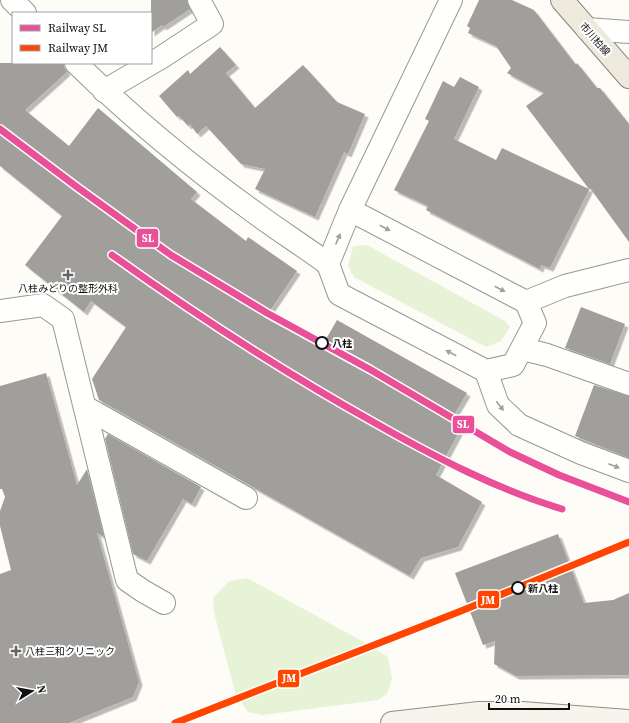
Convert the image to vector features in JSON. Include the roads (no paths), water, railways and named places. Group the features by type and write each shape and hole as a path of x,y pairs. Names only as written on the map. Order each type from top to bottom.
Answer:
{"main road":[{"name":"市川柏線","path":"562,0 629,77"}],"street":[{"path":"12,0 24,12"},
{"path":"152,63 212,24 199,0"},
{"path":"328,264 350,210 451,0"},
{"path":"587,29 629,32"},
{"path":"77,64 104,91 189,162 258,215 328,264 339,294 486,371 513,365 523,349 535,323 526,302 350,210"},
{"path":"104,91 150,64"},
{"path":"526,302 565,286 629,270"},
{"path":"0,311 43,305 63,319 127,580 142,592 164,603"},
{"path":"523,349 547,355 629,384"},
{"path":"486,371 498,405 519,425 581,453 629,471"},
{"path":"85,407 246,498"},
{"path":"392,723 479,712 522,713 629,721"}],"rail line":[{"name":"SL","path":"0,129 171,255 267,313 371,370 510,452 559,475 629,502"},
{"name":"SL","path":"112,255 241,343 307,384 375,423 466,471 513,492 562,509"},
{"name":"JM","path":"175,723 461,611 629,542"}],"place":[{"name":"八柱みどりの整形外科","path":"68,275"},
{"name":"八柱","path":"322,343"},
{"name":"新八柱","path":"518,588"},
{"name":"八柱三和クリニック","path":"16,651"}]}
